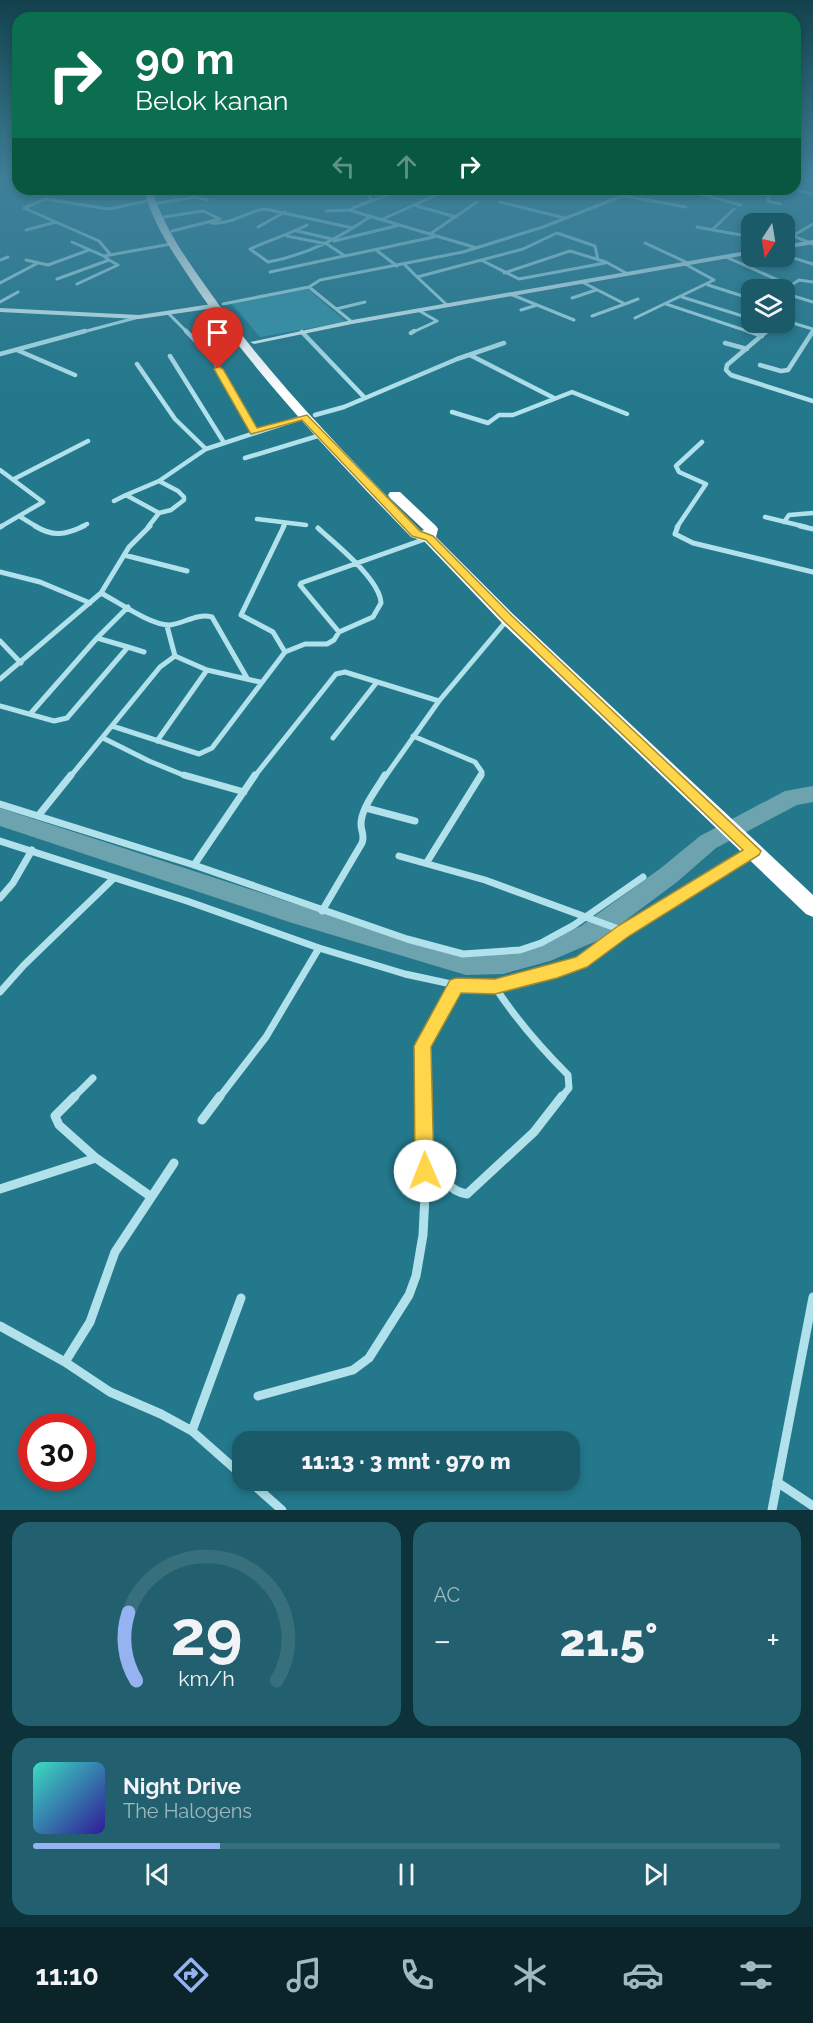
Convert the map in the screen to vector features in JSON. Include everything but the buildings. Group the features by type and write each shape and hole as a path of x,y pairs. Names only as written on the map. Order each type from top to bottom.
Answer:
{"highway":[{"path":"182,251 218,305 309,416 431,530 429,538"},
{"path":"218,305 254,342 321,435 416,534 429,538 508,619 813,908"}],"street":[{"path":"26,260 50,264 85,251"},
{"path":"77,284 118,264 93,251"},
{"path":"104,256 119,251"},
{"path":"253,251 264,261 279,261 313,251"},
{"path":"338,251 345,256"},
{"path":"270,272 368,251"},
{"path":"378,251 397,266"},
{"path":"0,309 139,317 169,314 309,287 320,280 405,265 463,251"},
{"path":"417,278 515,251"},
{"path":"504,273 567,251"},
{"path":"570,251 606,262 628,274"},
{"path":"596,251 598,260"},
{"path":"635,318 708,285 714,279 662,251"},
{"path":"254,342 418,310 741,254"},
{"path":"0,260 8,257"},
{"path":"726,257 776,279"},
{"path":"795,258 813,264"},
{"path":"57,279 109,260"},
{"path":"279,261 289,268"},
{"path":"483,261 519,279 606,262"},
{"path":"0,283 38,263"},
{"path":"405,265 447,305"},
{"path":"795,282 800,280 813,282"},
{"path":"582,282 625,304"},
{"path":"708,285 741,296"},
{"path":"309,287 352,322"},
{"path":"572,298 596,290"},
{"path":"0,302 18,292"},
{"path":"510,294 574,321"},
{"path":"795,295 813,302"},
{"path":"681,297 741,316"},
{"path":"592,316 638,299"},
{"path":"336,309 364,302"},
{"path":"521,310 537,304"},
{"path":"666,304 762,336"},
{"path":"411,333 437,321 418,310"},
{"path":"169,314 215,361 221,377 254,432"},
{"path":"0,354 139,317"},
{"path":"760,365 781,371 788,370 813,330 795,323"},
{"path":"302,332 364,397"},
{"path":"765,333 727,365 728,373 813,401"},
{"path":"114,501 159,481 206,449 223,441 344,407 364,397 504,343"},
{"path":"725,343 747,349"},
{"path":"16,350 75,375"},
{"path":"470,355 554,398"},
{"path":"170,356 223,441"},
{"path":"137,364 164,409 184,431 206,449"},
{"path":"452,412 488,423 499,415 513,415 572,392 627,414"},
{"path":"245,458 321,435"},
{"path":"14,479 88,441"},
{"path":"702,442 676,466 679,472 706,484 675,534 680,538 711,548 813,572"},
{"path":"0,470 43,502 1,525"},
{"path":"126,495 159,513 171,510 184,500 178,491 159,481"},
{"path":"0,679 101,593 129,547 157,518 159,513"},
{"path":"784,522 789,515 813,513"},
{"path":"19,516 58,537 66,536 87,524"},
{"path":"765,517 813,529"},
{"path":"257,519 306,525"},
{"path":"285,523 241,615 273,632 285,652"},
{"path":"112,726 199,754 205,753 212,748 285,652 305,644 327,644 334,640 339,632 366,622 375,615 380,606 380,594 318,528"},
{"path":"339,632 300,585 310,578 429,538"},
{"path":"124,555 187,571"},
{"path":"0,572 40,582 90,603"},
{"path":"101,593 167,627 201,615 212,617 247,678"},
{"path":"31,713 97,638 128,607"},
{"path":"322,911 362,843 364,838 361,823 366,808 388,771 439,701 508,619"},
{"path":"167,627 175,656"},
{"path":"97,638 144,652"},
{"path":"0,641 21,663"},
{"path":"0,706 54,721 64,720 128,647"},
{"path":"175,656 207,670 260,682"},
{"path":"38,816 160,667 175,656"},
{"path":"157,741 207,670"},
{"path":"194,865 244,792 334,675 345,672 439,701"},
{"path":"333,738 377,682"},
{"path":"413,736 475,762 482,772 480,780 427,862"},
{"path":"103,738 150,762 195,779 244,792"},
{"path":"0,804 194,865 407,939 463,954 520,951 555,937 644,877"},
{"path":"366,808 415,821"},
{"path":"0,841 405,975 456,985 495,987 557,971 581,962 624,931 752,849"},
{"path":"0,898 13,883 32,850"},
{"path":"399,856 427,862 534,896 584,918 624,931"},
{"path":"0,992 24,965 114,878"},
{"path":"202,1120 266,1038 318,948"},
{"path":"258,1396 353,1370 369,1358 409,1295 416,1276 423,1235 422,1046 456,985"},
{"path":"424,1148 445,1180 456,1192 467,1194 534,1132 569,1088 568,1075 543,1050 507,1006 495,987"},
{"path":"93,1078 55,1116 58,1125 96,1158 150,1196"},
{"path":"0,1189 96,1158"},
{"path":"65,1362 90,1322 115,1252 174,1163"},
{"path":"772,1510 813,1297"},
{"path":"192,1431 241,1298"},
{"path":"0,1326 65,1362 110,1392 161,1414 192,1431 232,1466"},
{"path":"777,1482 813,1506"},
{"path":"260,1491 282,1510"}],"shaded area":[{"path":"308,289 346,322 260,337 231,303"}],"waterway":[{"path":"0,817 289,912 466,964 503,963 550,950 590,933 669,875 708,842 793,797 813,794"}],"route":[{"path":"218,369 254,432 304,417 416,534 429,538 508,619 754,851 624,931 581,962 557,971 495,987 456,985 422,1046 425,1171"}]}
